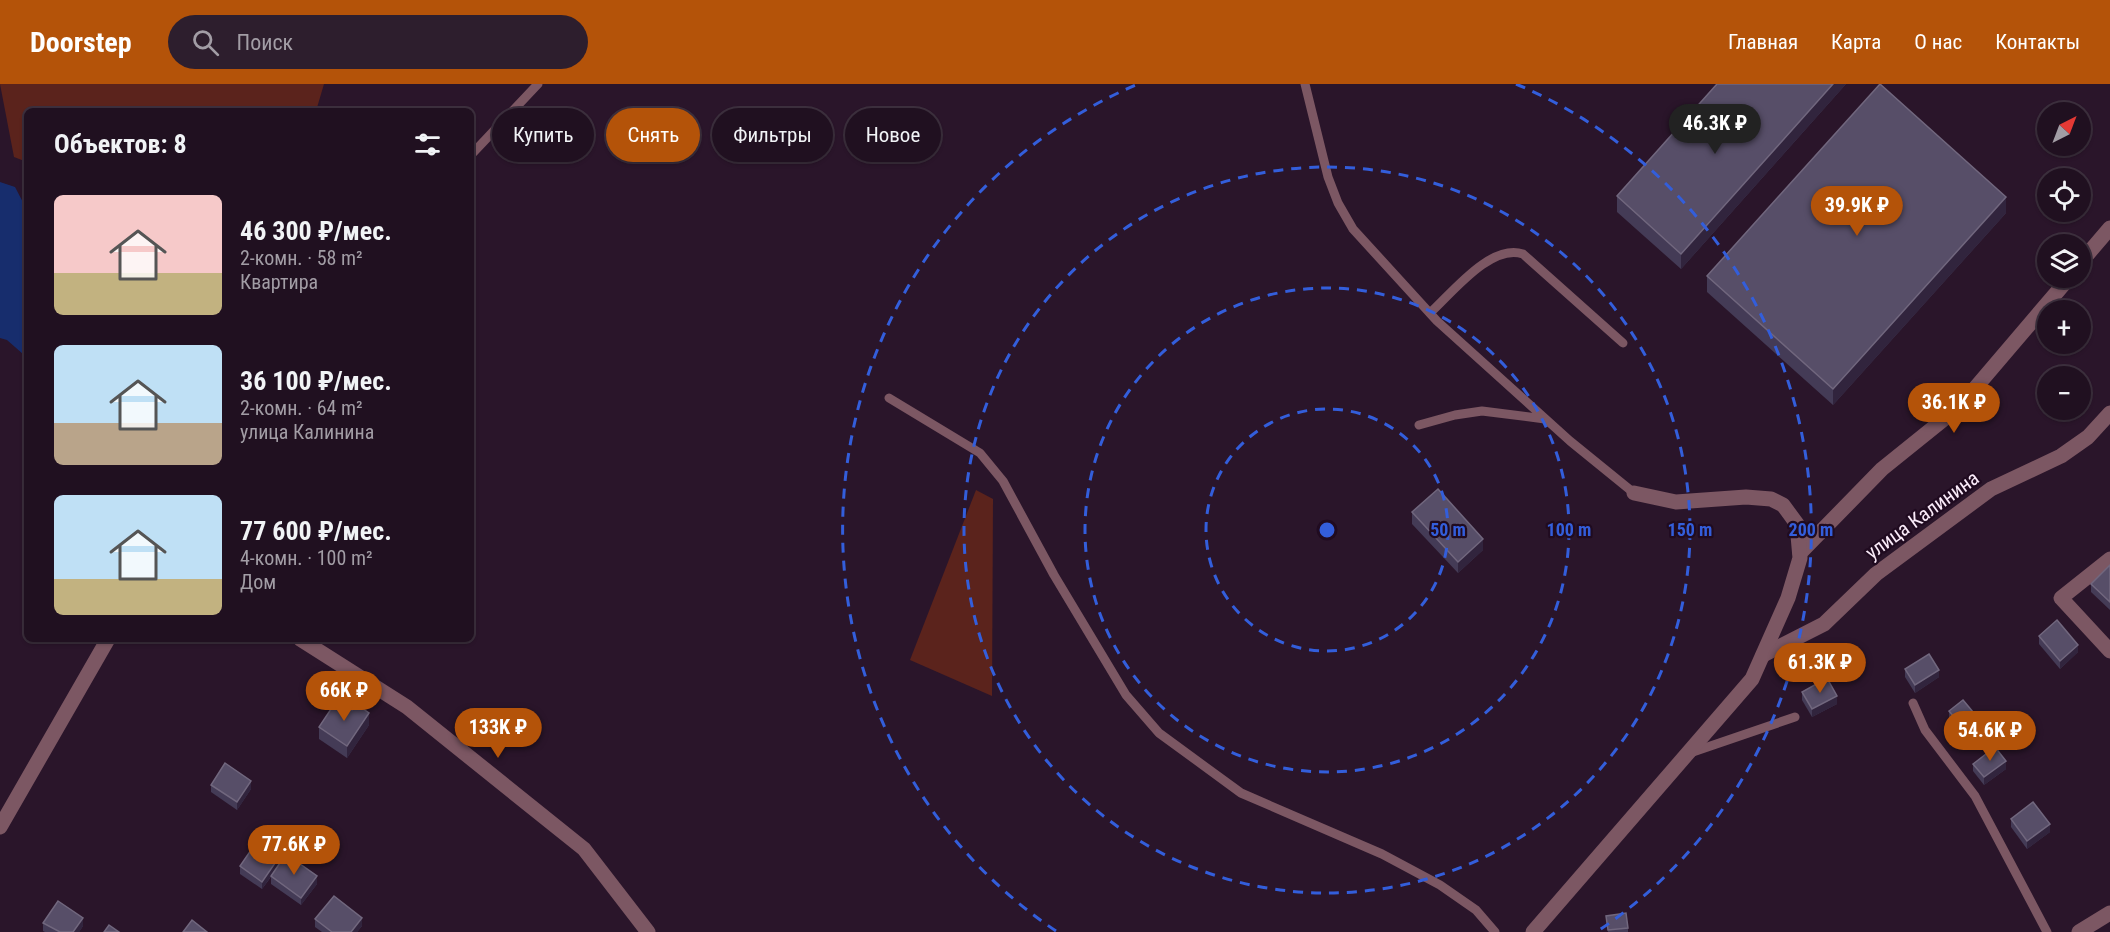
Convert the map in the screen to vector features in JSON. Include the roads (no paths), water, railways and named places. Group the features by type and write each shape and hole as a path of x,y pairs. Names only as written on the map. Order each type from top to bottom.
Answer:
{"street":[{"path":"2091,250 2110,228"},
{"path":"1800,553 1882,470 1959,407 2060,288"},
{"name":"улица Калинина","path":"1763,655 1824,624 1876,574 1991,489 2061,456 2088,437 2110,413"},
{"path":"1533,932 1752,679 1788,598 1800,553 1797,524 1783,505 1771,499 1746,497 1676,502 1634,493"},
{"path":"2110,559 2061,597 2110,651"},
{"path":"0,827 106,642"},
{"path":"305,642 408,707 584,849 648,932"},
{"path":"2079,932 2110,913"}],"lane":[{"path":"474,152 538,84"},
{"path":"1305,84 1328,177 1338,203 1353,229 1430,313 1545,419 1634,493"},
{"path":"1430,313 1482,265 1512,250 1523,254 1623,343"},
{"path":"889,398 980,453 1003,481 1054,575 1126,695 1159,733 1241,793 1382,854 1440,885 1476,910 1495,932"},
{"path":"1419,425 1455,415 1482,411 1545,419"},
{"path":"1913,703 1925,730 1975,796 2048,932"},
{"path":"1688,754 1795,717"}],"water":[{"path":"0,182 15,187 24,204 24,354 7,340 0,338"}]}
